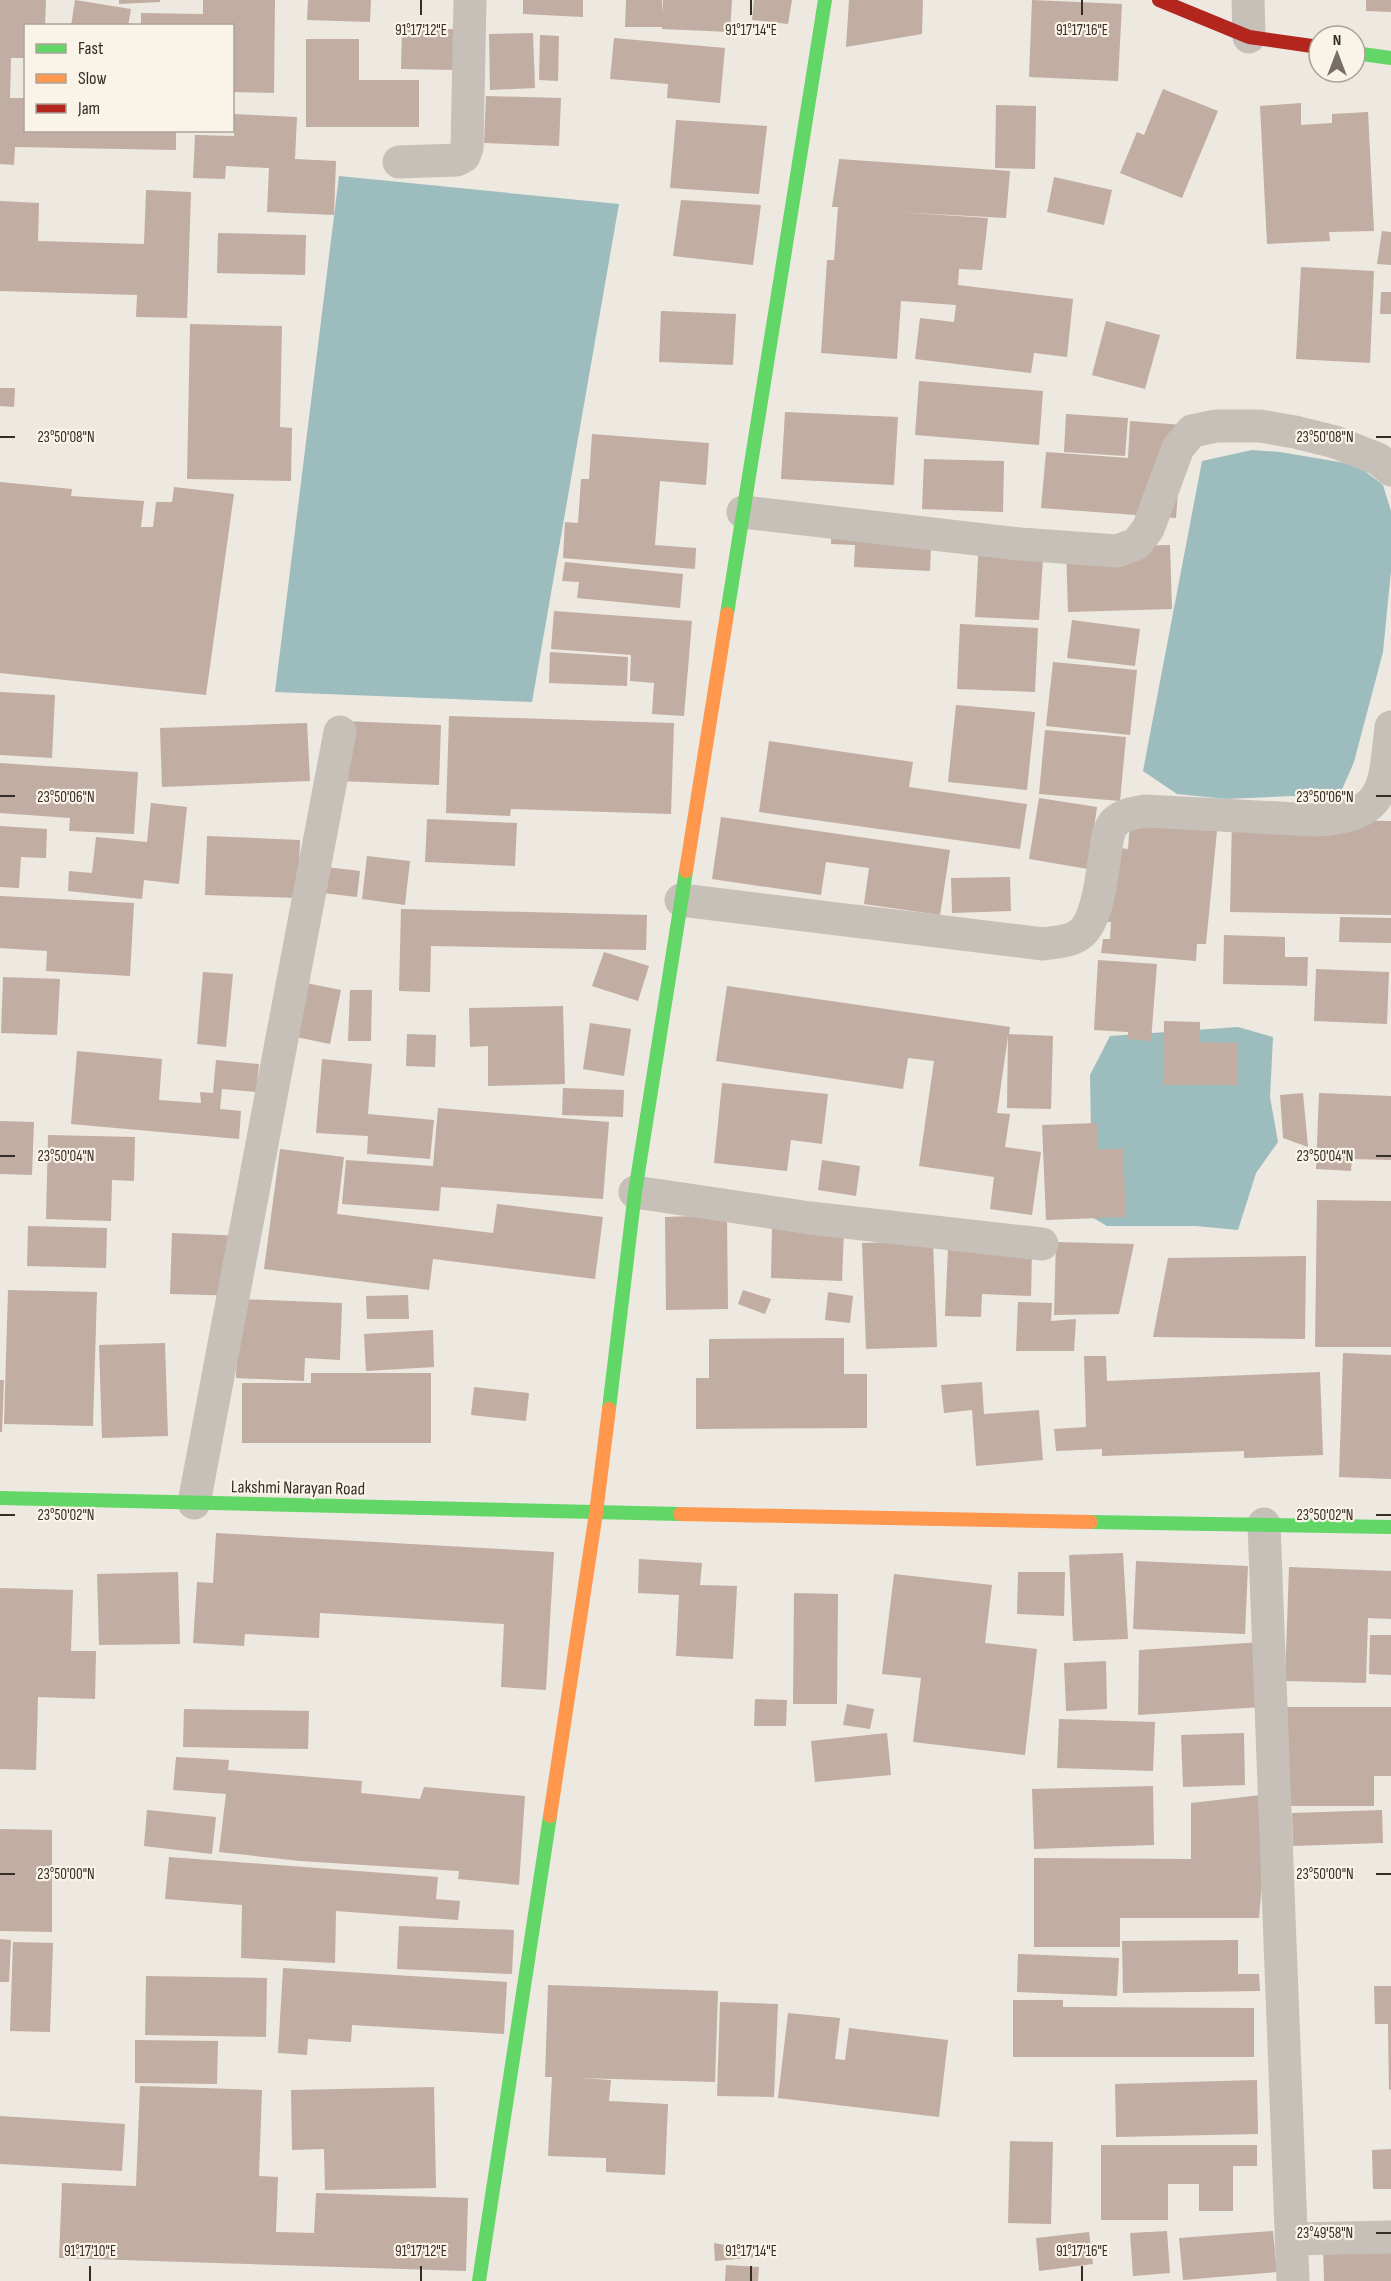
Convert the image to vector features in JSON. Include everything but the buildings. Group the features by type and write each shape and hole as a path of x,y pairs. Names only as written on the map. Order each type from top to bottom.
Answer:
{"street":[{"path":"399,162 457,160 464,156 467,148 470,0"},
{"path":"479,2281 596,1513 635,1192 825,0"},
{"path":"1159,0 1249,37 1307,45"},
{"path":"1248,0 1249,37"},
{"path":"1367,55 1391,58"},
{"path":"743,512 1020,544 1117,551 1136,544 1148,529 1178,448 1192,431 1216,426 1260,426 1295,432 1335,442 1378,459 1391,470"},
{"path":"681,900 1043,944 1063,941 1079,935 1088,924 1095,909 1108,834 1114,822 1128,814 1145,811 1315,820 1341,819 1384,803 1391,727"},
{"path":"194,1503 340,732"},
{"path":"635,1192 810,1218 1042,1244"},
{"name":"Lakshmi Narayan Road","path":"0,1498 596,1513 1391,1527"},
{"path":"1264,1524 1293,2281"},
{"path":"1292,2239 1391,2237"}],"water":[{"path":"339,176 619,204 532,702 275,692"},
{"path":"1252,450 1280,452 1357,465 1383,485 1391,511 1391,571 1383,652 1354,762 1340,794 1226,799 1177,794 1143,771 1202,461"},
{"path":"1238,1027 1273,1037 1270,1097 1278,1142 1256,1173 1238,1230 1196,1226 1107,1226 1085,1213 1091,1131 1090,1075 1110,1036"}],"traffic: fast":[{"path":"727,614 825,0"},
{"path":"1367,55 1391,58"},
{"path":"609,1409 635,1192 686,871"},
{"path":"0,1498 680,1514"},
{"path":"1091,1522 1391,1527"},
{"path":"479,2281 550,1816"}],"traffic: slow":[{"path":"686,871 727,614"},
{"path":"550,1816 596,1513 609,1409"},
{"path":"680,1514 1091,1522"}],"traffic: jam":[{"path":"1159,0 1249,37 1307,45"}]}
